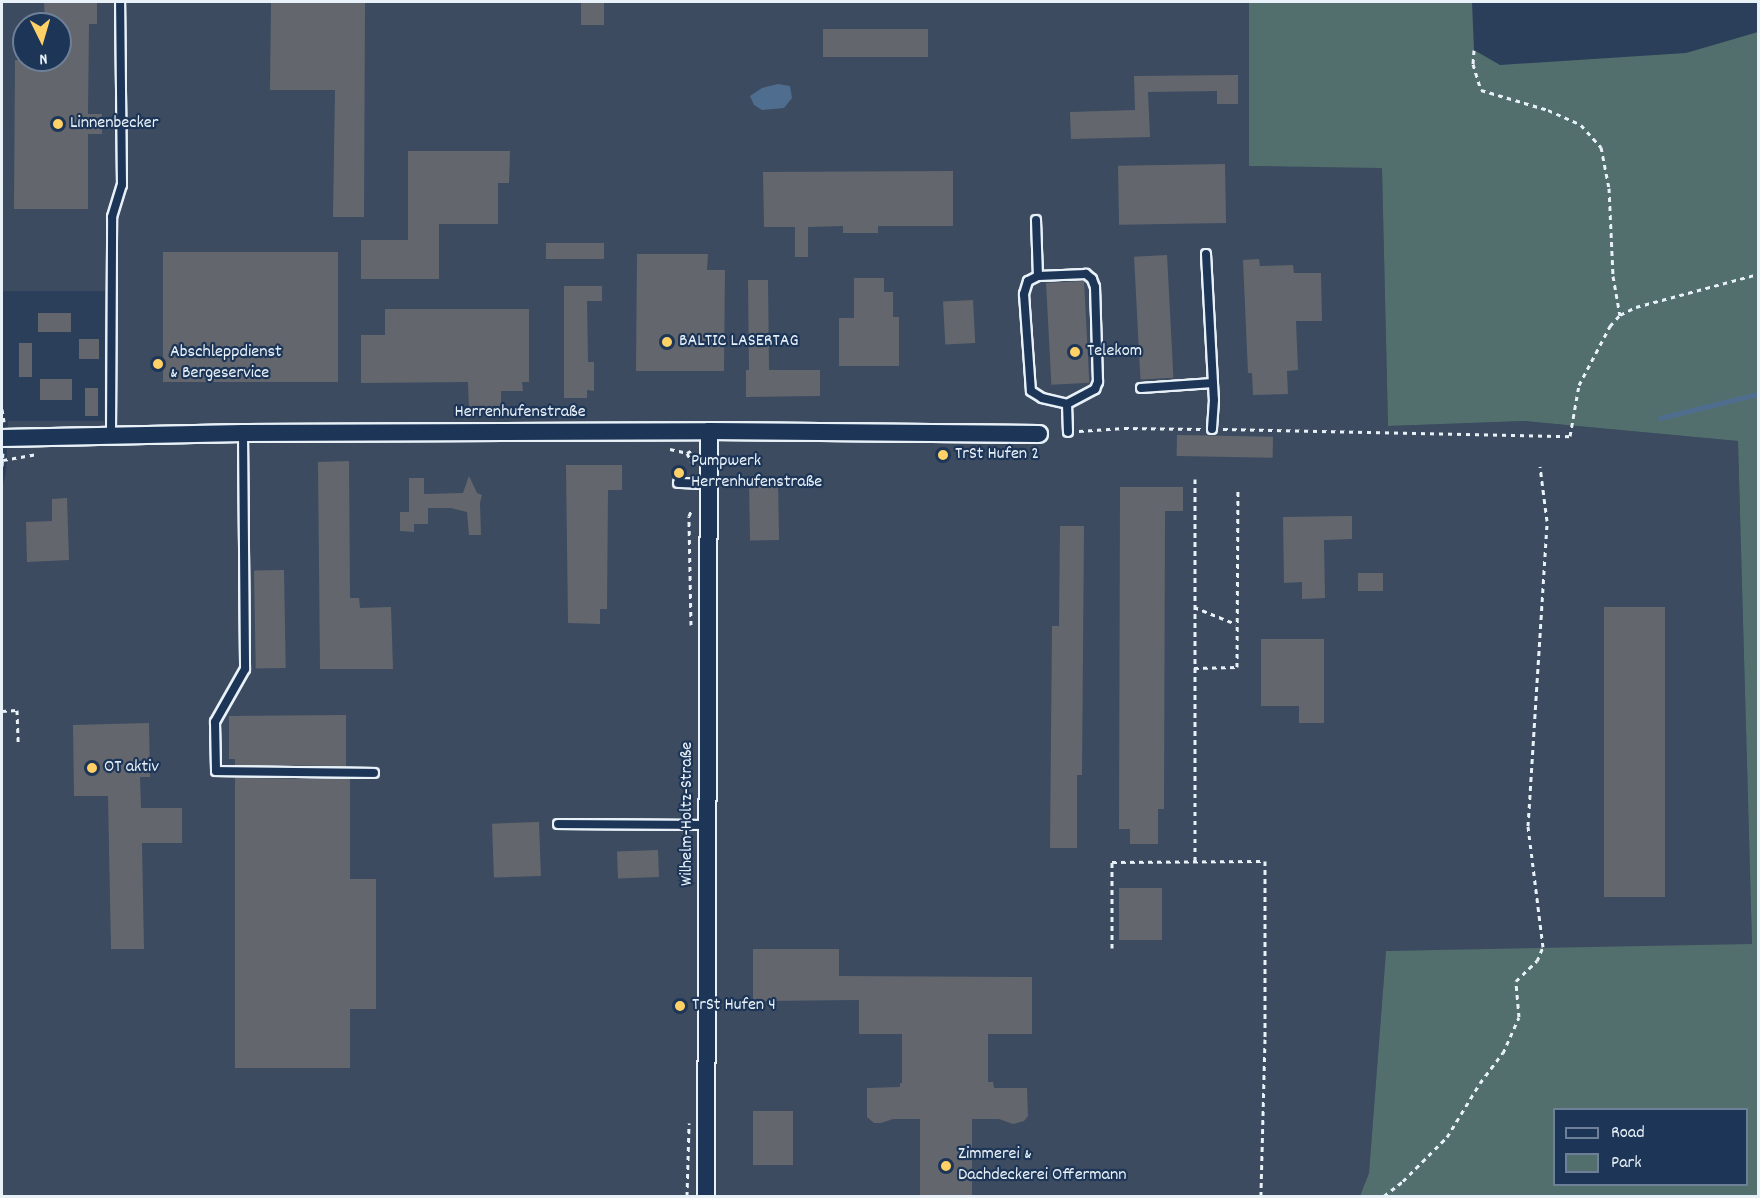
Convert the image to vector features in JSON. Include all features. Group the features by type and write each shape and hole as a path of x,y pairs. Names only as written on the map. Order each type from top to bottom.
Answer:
{"street":[{"name":"Herrenhufenstraße","path":"2,438 243,433 709,431 1039,434"},
{"name":"Wilhelm-Holtz-Straße","path":"706,1197 709,431"}],"lane":[{"path":"111,435 112,216 122,185 120,2"},
{"path":"1036,220 1038,276"},
{"path":"1206,254 1213,384 1212,429"},
{"path":"1086,274 1092,279 1095,287 1098,382 1095,389 1067,404 1042,398 1031,391 1024,294 1028,281 1038,276 1086,274"},
{"path":"1141,388 1213,384"},
{"path":"1067,404 1068,432"},
{"path":"243,433 245,669 215,722 216,771 374,773"},
{"path":"678,483 709,484"},
{"path":"558,824 707,825"}],"path":[{"path":"1474,50 1473,64 1481,90 1548,110 1581,125 1601,147 1609,188 1613,276 1620,315"},
{"path":"1068,432 1124,428 1570,436 1580,385 1610,326 1620,315 1636,307 1758,274"},
{"path":"2,466 3,460"},
{"path":"1384,1197 1447,1137 1480,1083 1503,1053 1519,1017 1516,981 1537,961 1543,947 1528,826 1547,521 1540,466"},
{"path":"1195,478 1195,861"},
{"path":"1194,668 1237,667 1238,490"},
{"path":"1194,607 1236,624"},
{"path":"2,711 17,710 18,744"},
{"path":"1112,948 1112,862 1265,861 1265,1040 1261,1197"}],"shaded area":[{"path":"2,2 1249,2 1249,166 1382,167 1388,426 1524,421 1738,441 1752,945 1386,951 1369,1173 1360,1196 2,1196 2,489 6,473 8,421 104,421 105,291 2,291"},
{"path":"778,84 790,86 792,98 784,108 762,110 754,105 750,96 762,88"}],"green space":[{"path":"1249,2 1472,2 1474,50 1500,65 1686,53 1758,32 1758,1196 1360,1196 1369,1173 1386,951 1752,944 1738,441 1524,421 1388,426 1382,168 1249,166"}],"building":[{"name":"Linnenbecker","path":"44,2 97,2 97,24 89,24 88,114 102,114 102,134 88,134 88,209 14,209 15,72 72,72 72,12 44,12"},
{"path":"271,2 365,2 364,217 333,217 335,90 270,90"},
{"path":"581,2 604,2 604,25 581,25"},
{"path":"823,29 928,29 928,57 823,57"},
{"path":"1238,75 1238,104 1217,104 1217,91 1148,92 1150,137 1071,139 1070,112 1135,110 1134,76"},
{"path":"408,151 510,151 509,183 498,183 498,224 439,224 439,279 361,279 361,240 408,240"},
{"path":"1225,164 1226,223 1119,225 1118,166"},
{"path":"953,171 953,226 878,226 878,233 843,233 843,226 808,227 808,257 795,257 795,227 764,227 763,172"},
{"path":"546,243 604,243 604,259 546,259"},
{"path":"163,252 338,252 338,382 163,382"},
{"path":"637,254 708,254 707,270 725,270 724,371 636,371"},
{"path":"1167,255 1173,378 1140,380 1134,257"},
{"path":"1259,259 1260,266 1293,265 1294,273 1321,273 1322,321 1296,321 1298,370 1287,371 1288,394 1253,395 1252,373 1248,373 1243,260"},
{"path":"854,278 884,278 884,292 893,292 893,317 899,317 899,366 839,366 839,318 854,318"},
{"path":"748,280 768,280 769,370 820,370 820,396 746,397 746,370 749,370"},
{"path":"1084,281 1089,383 1051,385 1046,283"},
{"path":"564,286 602,286 602,301 587,301 588,362 594,362 594,391 587,390 587,398 564,398"},
{"path":"973,300 975,343 945,345 943,302"},
{"path":"385,309 529,309 529,382 522,382 523,391 501,391 501,409 469,410 468,382 361,383 361,335 385,335"},
{"path":"38,313 71,313 71,332 38,332"},
{"path":"79,339 99,339 99,359 79,359"},
{"path":"19,343 32,343 32,377 19,377"},
{"path":"40,379 72,379 72,400 40,400"},
{"path":"85,388 98,388 98,416 85,416"},
{"path":"1177,435 1273,437 1273,458 1177,456"},
{"path":"349,461 350,598 359,598 360,608 391,607 393,669 320,669 318,462"},
{"path":"566,465 622,465 622,490 608,490 607,609 600,609 600,624 568,623"},
{"path":"469,476 477,493 482,495 481,535 469,535 467,512 451,508 428,508 428,524 414,524 414,532 400,531 400,512 409,512 409,478 424,478 424,494 463,493"},
{"path":"778,481 779,540 750,540 749,482"},
{"path":"1120,487 1183,487 1183,511 1165,511 1164,809 1158,809 1158,844 1130,844 1130,829 1119,829"},
{"path":"67,498 69,560 27,562 26,522 52,521 52,499"},
{"path":"1352,516 1352,539 1324,540 1325,598 1302,599 1302,582 1284,583 1283,517"},
{"path":"1060,526 1084,526 1082,775 1077,775 1077,848 1050,848 1052,626 1059,626"},
{"path":"284,570 286,668 256,669 254,571"},
{"path":"1358,573 1383,573 1383,591 1358,591"},
{"path":"1604,607 1665,607 1665,897 1604,897"},
{"path":"1261,639 1324,639 1324,723 1299,723 1299,706 1261,706"},
{"path":"346,715 346,766 235,765 235,759 229,759 229,716"},
{"path":"149,723 150,777 140,777 141,808 182,808 182,843 142,843 144,949 111,949 108,796 74,796 73,725"},
{"path":"235,778 350,779 350,879 376,879 376,1009 350,1009 350,1068 235,1068"},
{"path":"539,822 541,876 494,878 492,824"},
{"path":"658,850 659,877 618,878 617,851"},
{"path":"1119,888 1162,888 1162,940 1119,940"},
{"path":"753,949 839,949 839,976 1032,977 1032,1034 988,1034 988,1082 993,1082 994,1088 1027,1088 1028,1116 1024,1121 1013,1124 999,1119 972,1119 972,1197 920,1197 920,1119 893,1119 874,1123 867,1117 867,1088 900,1087 902,1083 902,1034 859,1034 859,1000 753,1001"},
{"path":"753,1111 793,1111 793,1165 753,1165"}],"waterway":[{"path":"1660,418 1758,394"}],"place":[{"name":"Linnenbecker","path":"58,124"},
{"name":"BALTIC LASERTAG","path":"667,342"},
{"name":"Telekom","path":"1075,352"},
{"name":"Abschleppdienst & Bergeservice","path":"158,364"},
{"name":"TrSt Hufen 2","path":"943,455"},
{"name":"Pumpwerk Herrenhufenstraße","path":"679,473"},
{"name":"OT aktiv","path":"92,768"},
{"name":"TrSt Hufen 4","path":"680,1006"},
{"name":"Zimmerei & Dachdeckerei Offermann","path":"946,1166"}]}
